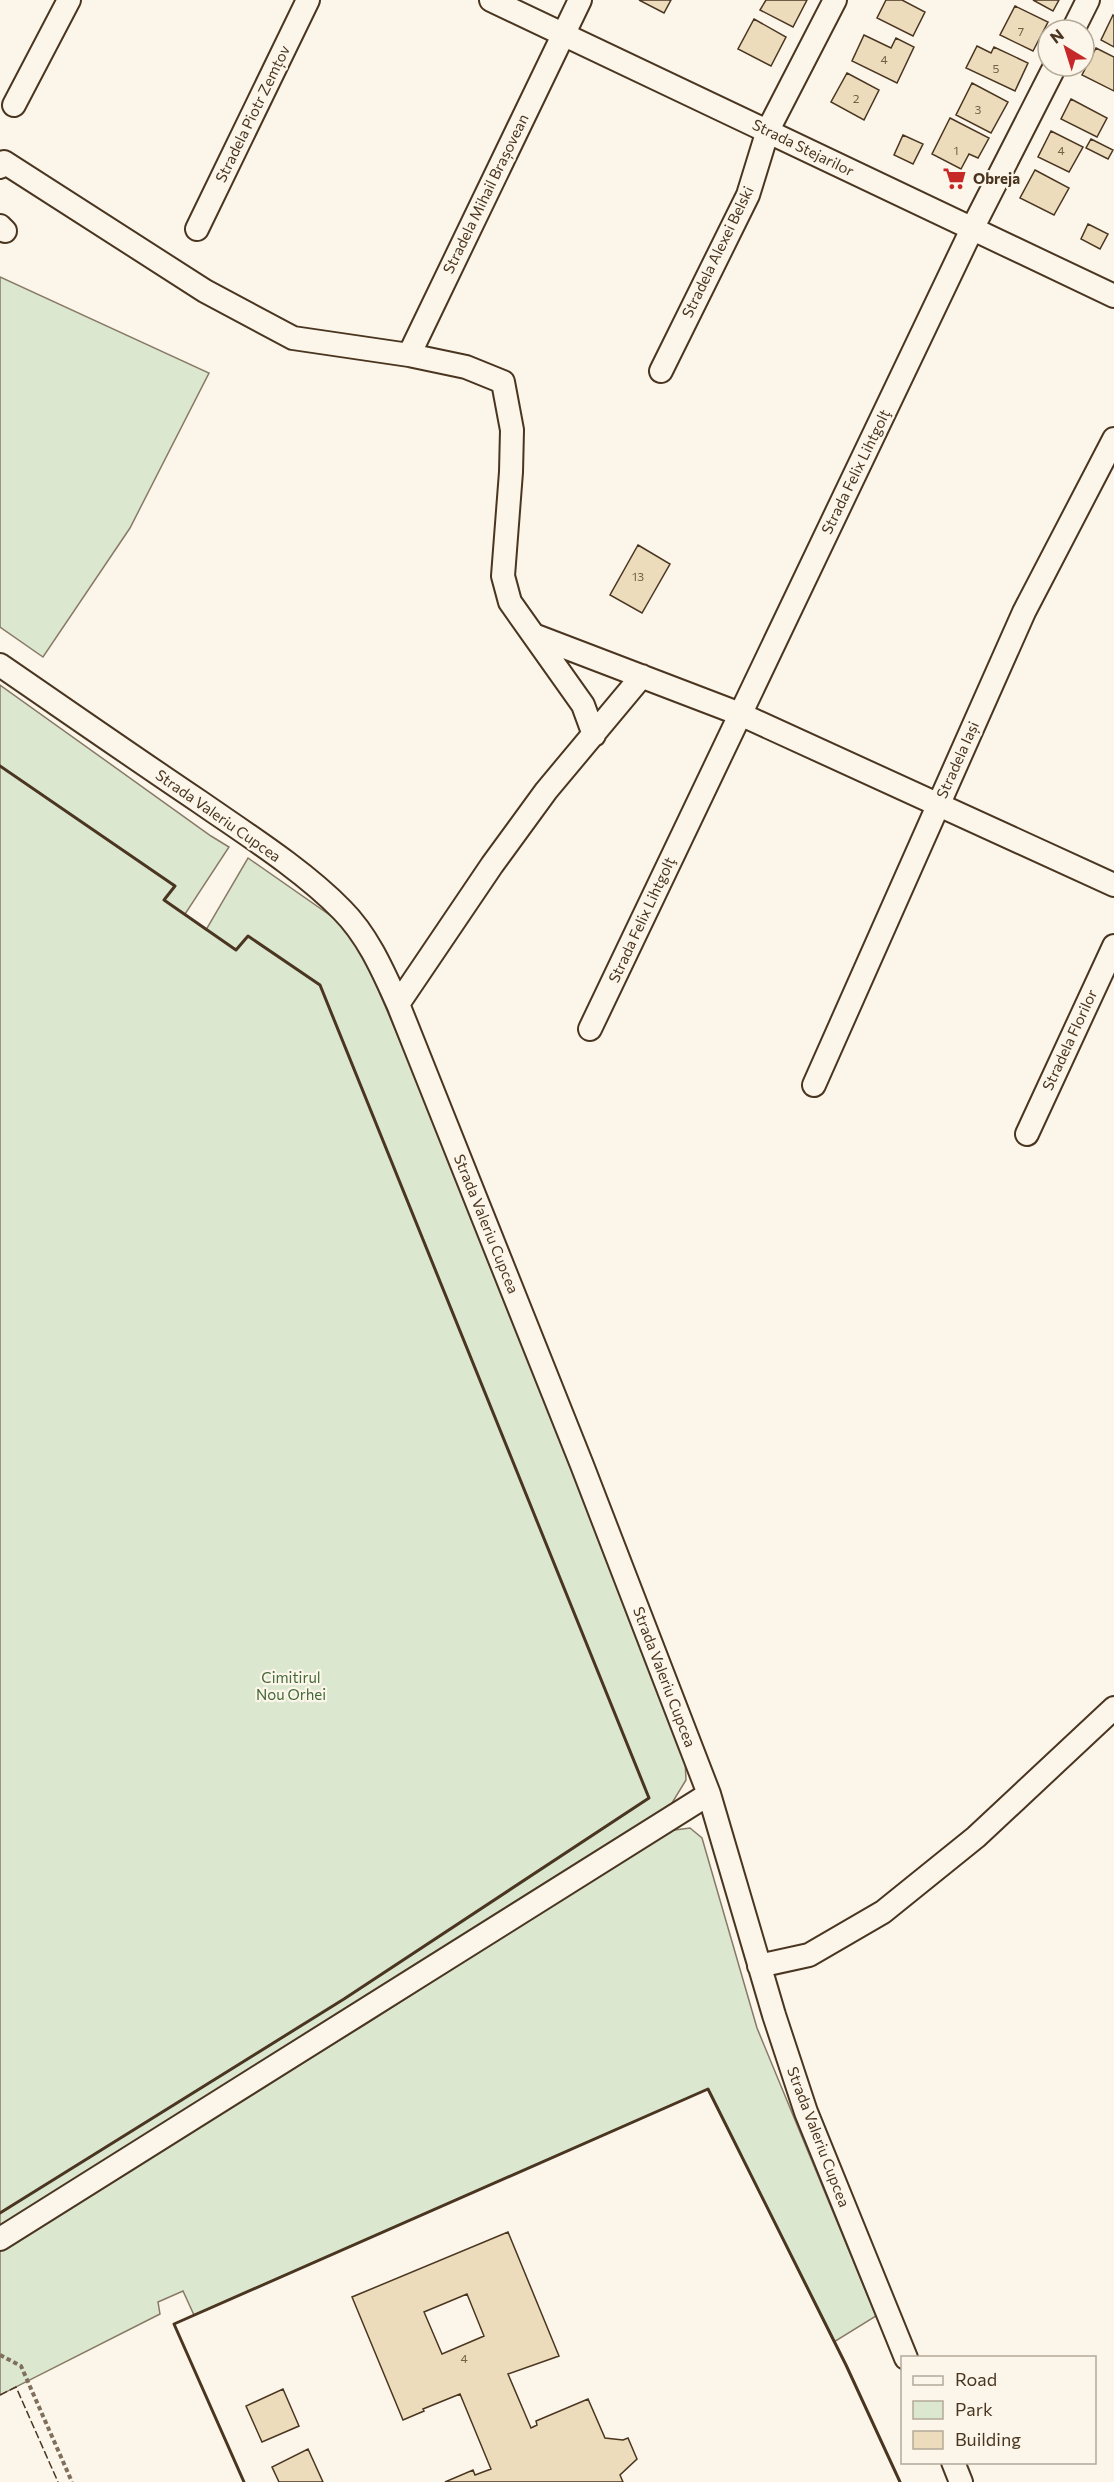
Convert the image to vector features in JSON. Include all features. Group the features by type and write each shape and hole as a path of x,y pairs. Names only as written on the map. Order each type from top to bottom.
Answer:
{"street":[{"path":"15,105 69,0"},
{"name":"Stradela Piotr Zemțov","path":"197,229 308,0"},
{"name":"Strada Stejarilor","path":"491,0 1114,296"},
{"name":"Stradela Mihail Brașovean","path":"409,355 580,0"},
{"name":"Stradela Alexei Belski","path":"661,371 747,195 768,130 836,0"},
{"path":"1079,18 1088,0"},
{"name":"Strada Felix Lihtgolţ","path":"591,1029 972,230 1048,78"},
{"path":"0,167 4,162 205,291 292,338 409,355 466,367 503,382 512,430 503,576 510,602 583,705 594,735"},
{"name":"Stradela Iași","path":"814,1085 1024,612 1114,439"},
{"path":"536,636 625,672 642,676 740,714 1114,885"},
{"name":"Strada Valeriu Cupcea","path":"0,665 248,835 342,910 364,936 398,1004 709,1794 759,1966 806,2112 905,2356"},
{"path":"398,1004 492,865 546,791 642,676"},
{"name":"Stradela Florilor","path":"1027,1134 1114,946"},
{"path":"759,1966 809,1955 883,1912 976,1837 1114,1708"},
{"path":"0,2239 709,1794"},
{"path":"953,2464 961,2482"}],"path":[{"path":"0,2355 21,2366 72,2482"}],"green space":[{"path":"0,277 209,373 130,528 43,657 0,627"},
{"name":"Cimitirul Nou Orhei","path":"0,685 229,847 185,914 206,930 248,858 344,925 365,959 445,1146 685,1758 686,1780 669,1808 0,2228"},
{"path":"690,1828 702,1838 757,2028 876,2316 834,2342 708,2089 194,2315 183,2291 158,2302 160,2314 0,2395 0,2249 366,2024 667,1831"}],"building":[{"path":"639,0 671,0 664,13"},
{"path":"766,0 807,0 793,27 760,10"},
{"path":"886,0 902,0 925,12 913,36 877,18"},
{"path":"1033,0 1059,0 1053,11"},
{"path":"1015,6 1040,18 1036,18 1036,45 1033,51 1000,35"},
{"path":"1114,16 1114,47 1101,40"},
{"path":"754,19 786,37 771,66 738,49"},
{"path":"864,35 891,48 896,38 914,47 897,83 852,61"},
{"path":"977,46 991,53 994,47 1028,63 1015,91 966,68"},
{"path":"1096,48 1114,57 1114,91 1088,78 1096,78"},
{"path":"847,73 879,90 864,120 831,102"},
{"path":"972,83 1008,102 991,133 956,115"},
{"path":"1071,99 1107,118 1097,137 1061,119"},
{"path":"950,118 989,138 978,158 969,154 961,169 932,154"},
{"path":"1051,131 1083,147 1069,172 1038,157"},
{"path":"903,135 923,144 913,164 894,155"},
{"path":"1091,139 1113,150 1108,159 1086,148"},
{"path":"1035,170 1069,188 1054,215 1020,198"},
{"path":"1088,224 1108,234 1100,249 1081,239"},
{"path":"638,545 670,564 642,613 610,595"},
{"path":"508,2232 559,2356 508,2374 531,2428 537,2425 536,2421 588,2399 605,2438 623,2440 628,2438 637,2459 620,2475 623,2482 445,2482 473,2470 475,2475 491,2469 460,2394 403,2420 352,2297","holes":["467,2294 484,2336 442,2354 424,2312"]},
{"path":"283,2389 299,2426 262,2442 246,2406"},
{"path":"308,2449 323,2482 279,2482 272,2467"}],"fence":[{"path":"0,2395 16,2387 58,2482"}],"wall":[{"path":"0,766 175,886 164,900 236,950 248,936 320,985 649,1798 344,1999 0,2213"},
{"path":"244,2482 174,2324 708,2089 846,2365 900,2482"}],"place":[{"name":"Obreja","path":"955,179"}]}
